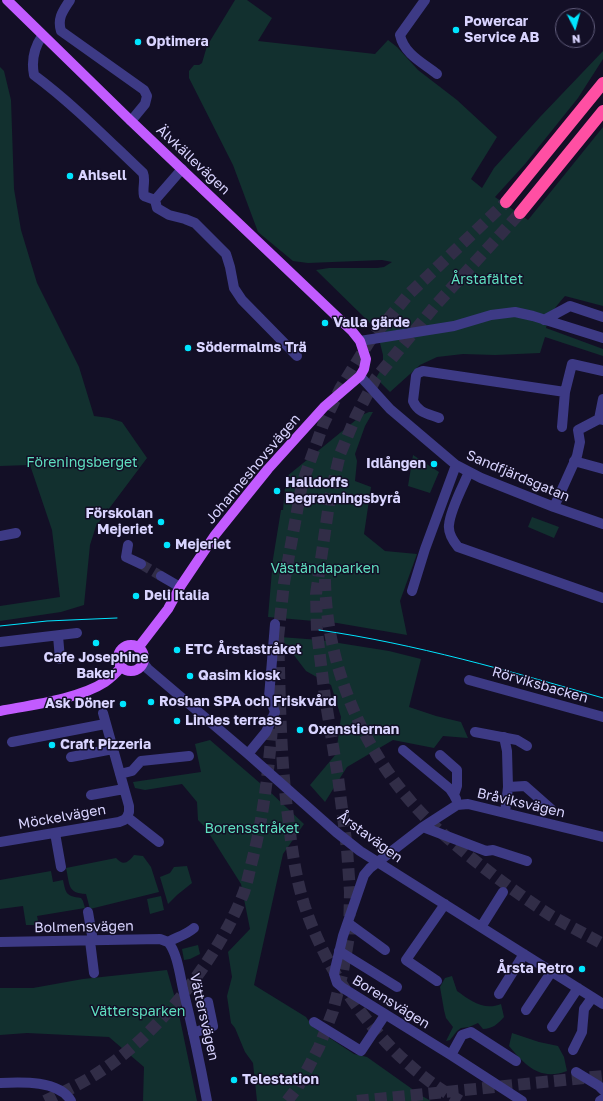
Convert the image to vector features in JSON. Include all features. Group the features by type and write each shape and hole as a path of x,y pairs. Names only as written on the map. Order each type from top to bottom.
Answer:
{"highway":[{"path":"506,202 603,83"},
{"path":"520,213 603,111"}],"main road":[{"name":"Älvkällevägen","path":"7,0 42,36 346,326 360,341 366,359 364,369 360,376"},
{"name":"Johanneshovsvägen","path":"138,648 163,616 180,587 215,535 268,469 324,407 360,376"},
{"path":"129,646 133,646 138,648 143,656 143,663 139,668 133,671 126,670 121,667 118,662 118,657 121,650 129,646"},
{"path":"0,711 40,704 89,691 106,682 121,667"}],"street":[{"path":"70,0 61,13 58,25 61,31 144,90 147,96 145,104 131,121"},
{"path":"425,0 400,35 402,42 409,52 437,74"},
{"path":"42,36 35,48 32,66 34,75 47,84 143,173 144,177 142,190 144,196 155,200"},
{"path":"155,200 182,169"},
{"path":"155,200 157,208 169,215 195,223 226,254 234,288 242,300 297,356"},
{"path":"544,320 570,306 603,317"},
{"path":"360,341 454,326 491,315 515,312 603,338"},
{"path":"562,427 565,392 572,364 603,371"},
{"path":"439,418 422,412 413,401 416,376 418,373 423,372 565,392"},
{"name":"Sandfjärdsgatan","path":"360,376 390,409 456,466 481,478 554,507 603,524"},
{"path":"554,507 577,456 580,442 578,430 601,419 603,399"},
{"path":"574,461 603,469"},
{"path":"412,591 456,466"},
{"path":"469,472 453,510 449,525 451,536 458,547 603,598"},
{"path":"0,536 16,533"},
{"path":"128,544 126,557 141,564"},
{"path":"161,576 180,587"},
{"path":"248,754 266,732 275,712 269,697 275,624"},
{"path":"0,642 77,633"},
{"path":"58,636 60,659"},
{"name":"Årstavägen","path":"143,663 148,669 248,754 336,832 378,862 603,1004"},
{"name":"Rörviksbacken","path":"469,680 603,717"},
{"path":"103,713 129,806 127,817 159,842"},
{"path":"12,742 105,724"},
{"path":"475,732 517,740 527,746"},
{"path":"504,737 507,751 508,787 505,813"},
{"path":"71,757 113,749"},
{"path":"403,750 450,790 456,800"},
{"path":"440,755 457,770 456,800"},
{"path":"120,774 132,771 141,761 189,756"},
{"path":"508,787 525,786 551,809"},
{"path":"91,795 124,789"},
{"name":"Bråviksvägen","path":"378,862 424,827 456,800 603,837"},
{"name":"Möckelvägen","path":"0,842 119,822 127,817"},
{"path":"424,827 486,851 493,850 527,862"},
{"path":"55,833 62,867"},
{"name":"Borensvägen","path":"378,862 364,875 339,951 334,974 337,983 522,1101"},
{"path":"481,927 503,892"},
{"path":"437,981 406,960 445,904"},
{"path":"88,912 94,973"},
{"path":"348,923 385,950"},
{"path":"168,942 178,936 186,934 194,928"},
{"name":"Bolmensvägen","path":"0,942 160,939 168,942"},
{"name":"Vättersvägen","path":"168,942 171,946 177,964 207,1101"},
{"path":"339,951 397,987"},
{"path":"499,994 524,954"},
{"path":"526,1010 552,971"},
{"path":"552,1027 578,988"},
{"path":"573,1050 582,1032 584,1009 592,998"},
{"path":"193,1033 212,1026 208,1002"},
{"path":"314,1022 361,1051 385,1015"},
{"path":"451,1055 462,1035 471,1032 516,1061"},
{"path":"576,1072 603,1090"},
{"path":"0,1083 30,1083 51,1086 68,1096 71,1101"}],"green space":[{"name":"Årstafältet","path":"235,0 247,0 272,18 258,41 375,54 388,40 397,47 418,70 457,100 497,137 471,179 482,188 494,168 603,51 603,59 578,98 525,164 495,197 528,220 603,127 603,306 565,296 553,311 546,328 603,349 603,356 545,337 540,353 495,355 463,354 437,357 420,365 390,392 376,378 383,366 383,355 377,331 316,270 329,268 377,268 384,267 392,262 382,260 308,263 293,261 258,232 233,165 189,78 189,71 194,65 199,65 202,63 207,46"},
{"name":"Föreningsberget","path":"0,67 4,71 11,100 14,189 21,230 37,283 79,367 94,416 122,422 147,458 96,526 90,545 84,605 61,612 0,621 0,606 60,597 52,530 30,465 0,466"},
{"name":"Väständaparken","path":"373,412 365,426 355,454 357,461 355,481 371,487 364,534 385,551 417,554 400,601 407,635 337,623 268,617 273,559 281,510 283,510 286,477 362,415"},
{"path":"413,455 439,472 430,493 408,486"},
{"path":"532,517 559,527 554,538 528,527"},
{"path":"280,637 320,640 389,651 421,659 409,707 461,722 468,738 443,736 434,748 393,740 347,767 325,802 310,785 336,754 341,717 331,685 306,671"},
{"name":"Borensstråket","path":"210,740 268,790 304,824 283,854 254,985 306,1017 313,1027 354,1054 367,1057 431,1101 257,1101 253,1063 245,1052 235,1028 231,1023 227,996 232,977 228,952 250,929 241,884 205,827 198,820 197,802 182,784 145,790 135,788 133,782 201,772 195,744"},
{"path":"134,855 143,856 151,867 159,892 90,909 86,894 75,892 70,887 66,868 116,858 123,863 130,860"},
{"path":"187,866 192,883 168,904 160,877 170,873 174,867"},
{"path":"51,871 53,882 63,880 68,894 81,898 85,908 37,916 39,925 26,925 23,906 0,909 0,880"},
{"path":"161,896 164,910 150,914 147,899"},
{"path":"198,945 200,954 184,960 182,949"},
{"name":"Vättersparken","path":"167,970 177,1005 197,1101 143,1101 144,1067 109,1037 27,1033 0,1035 0,988 33,988 83,979"},
{"path":"452,976 457,991 483,1006 495,1006 501,1004 504,1017 497,1024 489,1028 483,1029 478,1023 469,1027 461,1028 450,1040 446,1041 453,1027 446,1018 440,987 445,978"},
{"path":"512,1033 539,1042 558,1046 564,1057 567,1071 557,1074 549,1074 534,1070 521,1060 509,1046"}],"tunnel":[{"path":"278,638 284,583 302,484 323,425 340,389 369,342 408,295 506,202"},
{"path":"287,1101 298,1087 319,1047 333,1011 343,971 349,936 350,892 347,849 317,632 316,594 330,497 340,454 356,416 376,378 434,307 520,213"},
{"path":"141,564 161,576"},
{"path":"325,579 327,612 332,645 341,677 367,738 384,766 404,793 426,818 492,874 550,915 603,944"},
{"path":"278,631 281,728 286,800 291,844 301,894 313,929 325,955 339,979 354,1003 372,1026 411,1066 435,1086 460,1101"},
{"path":"45,1101 101,1071 129,1050 149,1032 188,988 205,965 220,940 234,916 244,892 256,847 270,754 273,716"},
{"path":"357,1101 603,1076"}],"tram line":[{"path":"0,626 47,621 117,618"},
{"path":"319,630 391,643 462,659 603,698"}],"place":[{"name":"Powercar Service AB","path":"456,30"},
{"name":"Optimera","path":"138,42"},
{"name":"Ahlsell","path":"70,176"},
{"name":"Valla gärde","path":"325,323"},
{"name":"Södermalms Trä","path":"188,348"},
{"name":"Idlången","path":"434,464"},
{"name":"Halldoffs Begravningsbyrå","path":"277,491"},
{"name":"Förskolan Mejeriet","path":"161,522"},
{"name":"Mejeriet","path":"167,545"},
{"name":"Deli Italia","path":"136,596"},
{"name":"Cafe Josephine Baker","path":"96,643"},
{"name":"ETC Årstastråket","path":"177,650"},
{"name":"Qasim kiosk","path":"190,676"},
{"name":"Roshan SPA och Friskvård","path":"151,702"},
{"name":"Ask Döner","path":"123,704"},
{"name":"Lindes terrass","path":"177,721"},
{"name":"Oxenstiernan","path":"300,730"},
{"name":"Craft Pizzeria","path":"52,745"},
{"name":"Årsta Retro","path":"582,969"},
{"name":"Telestation","path":"234,1080"}]}
